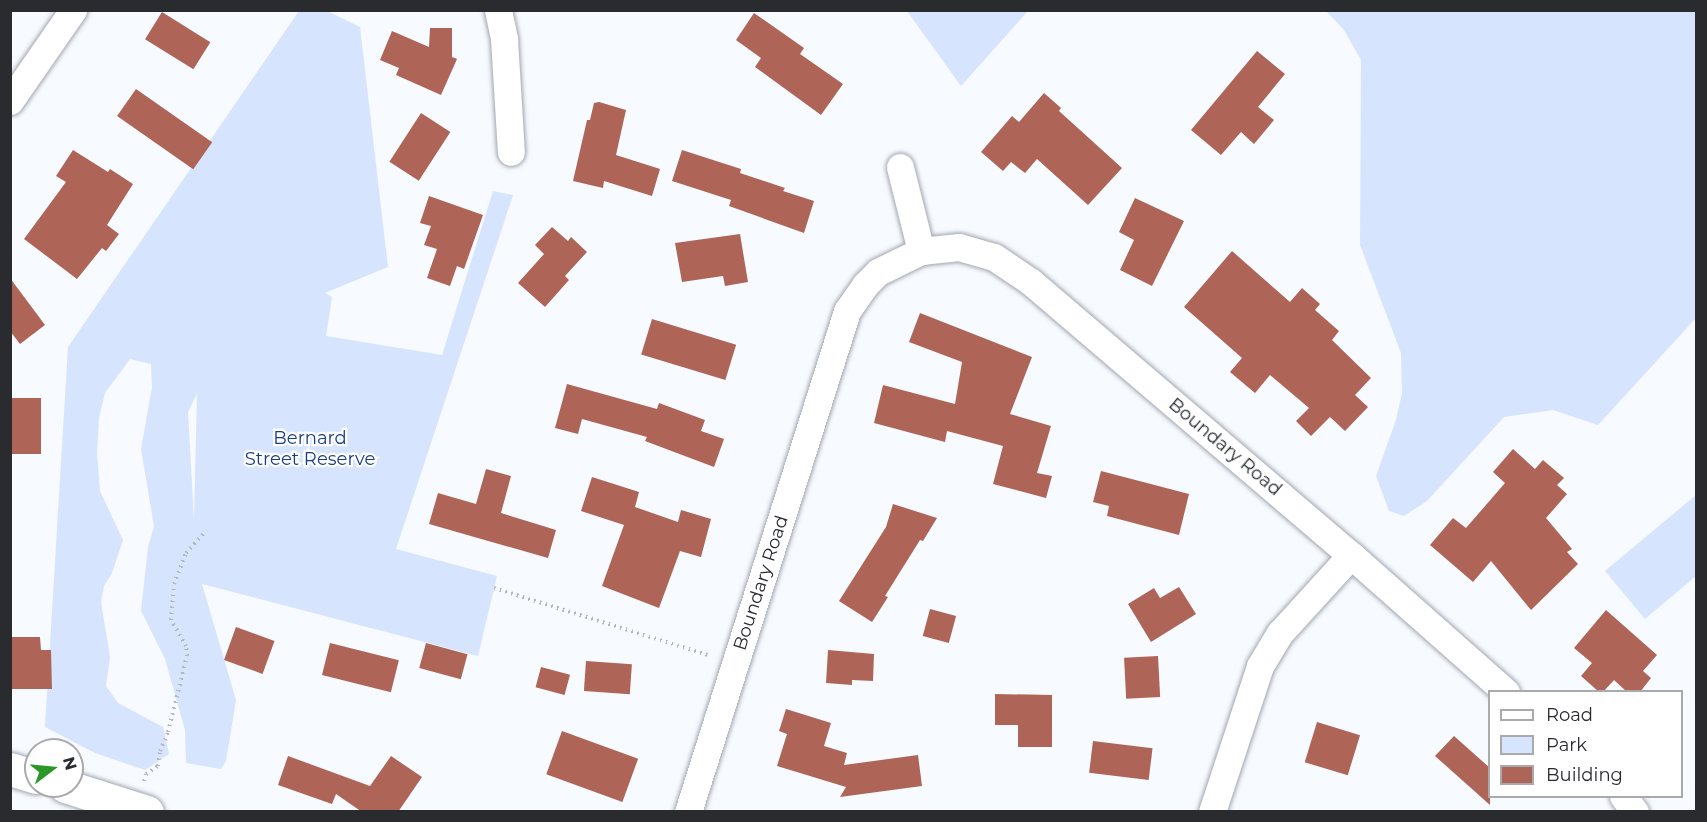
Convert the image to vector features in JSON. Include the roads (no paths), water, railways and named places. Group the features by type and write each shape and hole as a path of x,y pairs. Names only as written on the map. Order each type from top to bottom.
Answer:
{"street":[{"path":"10,101 73,10"},
{"path":"498,10 504,39 511,152"},
{"path":"900,167 921,251"},
{"name":"Boundary Road","path":"688,812 847,311 865,285 878,272 921,251 959,247 994,257 1031,282 1351,555 1504,690"},
{"path":"1212,812 1260,666 1280,633 1351,555"},
{"path":"84,789 145,799"},
{"path":"1624,798 1635,812"}],"park label":[{"name":"Bernard Street Reserve","path":"310,449"}]}
